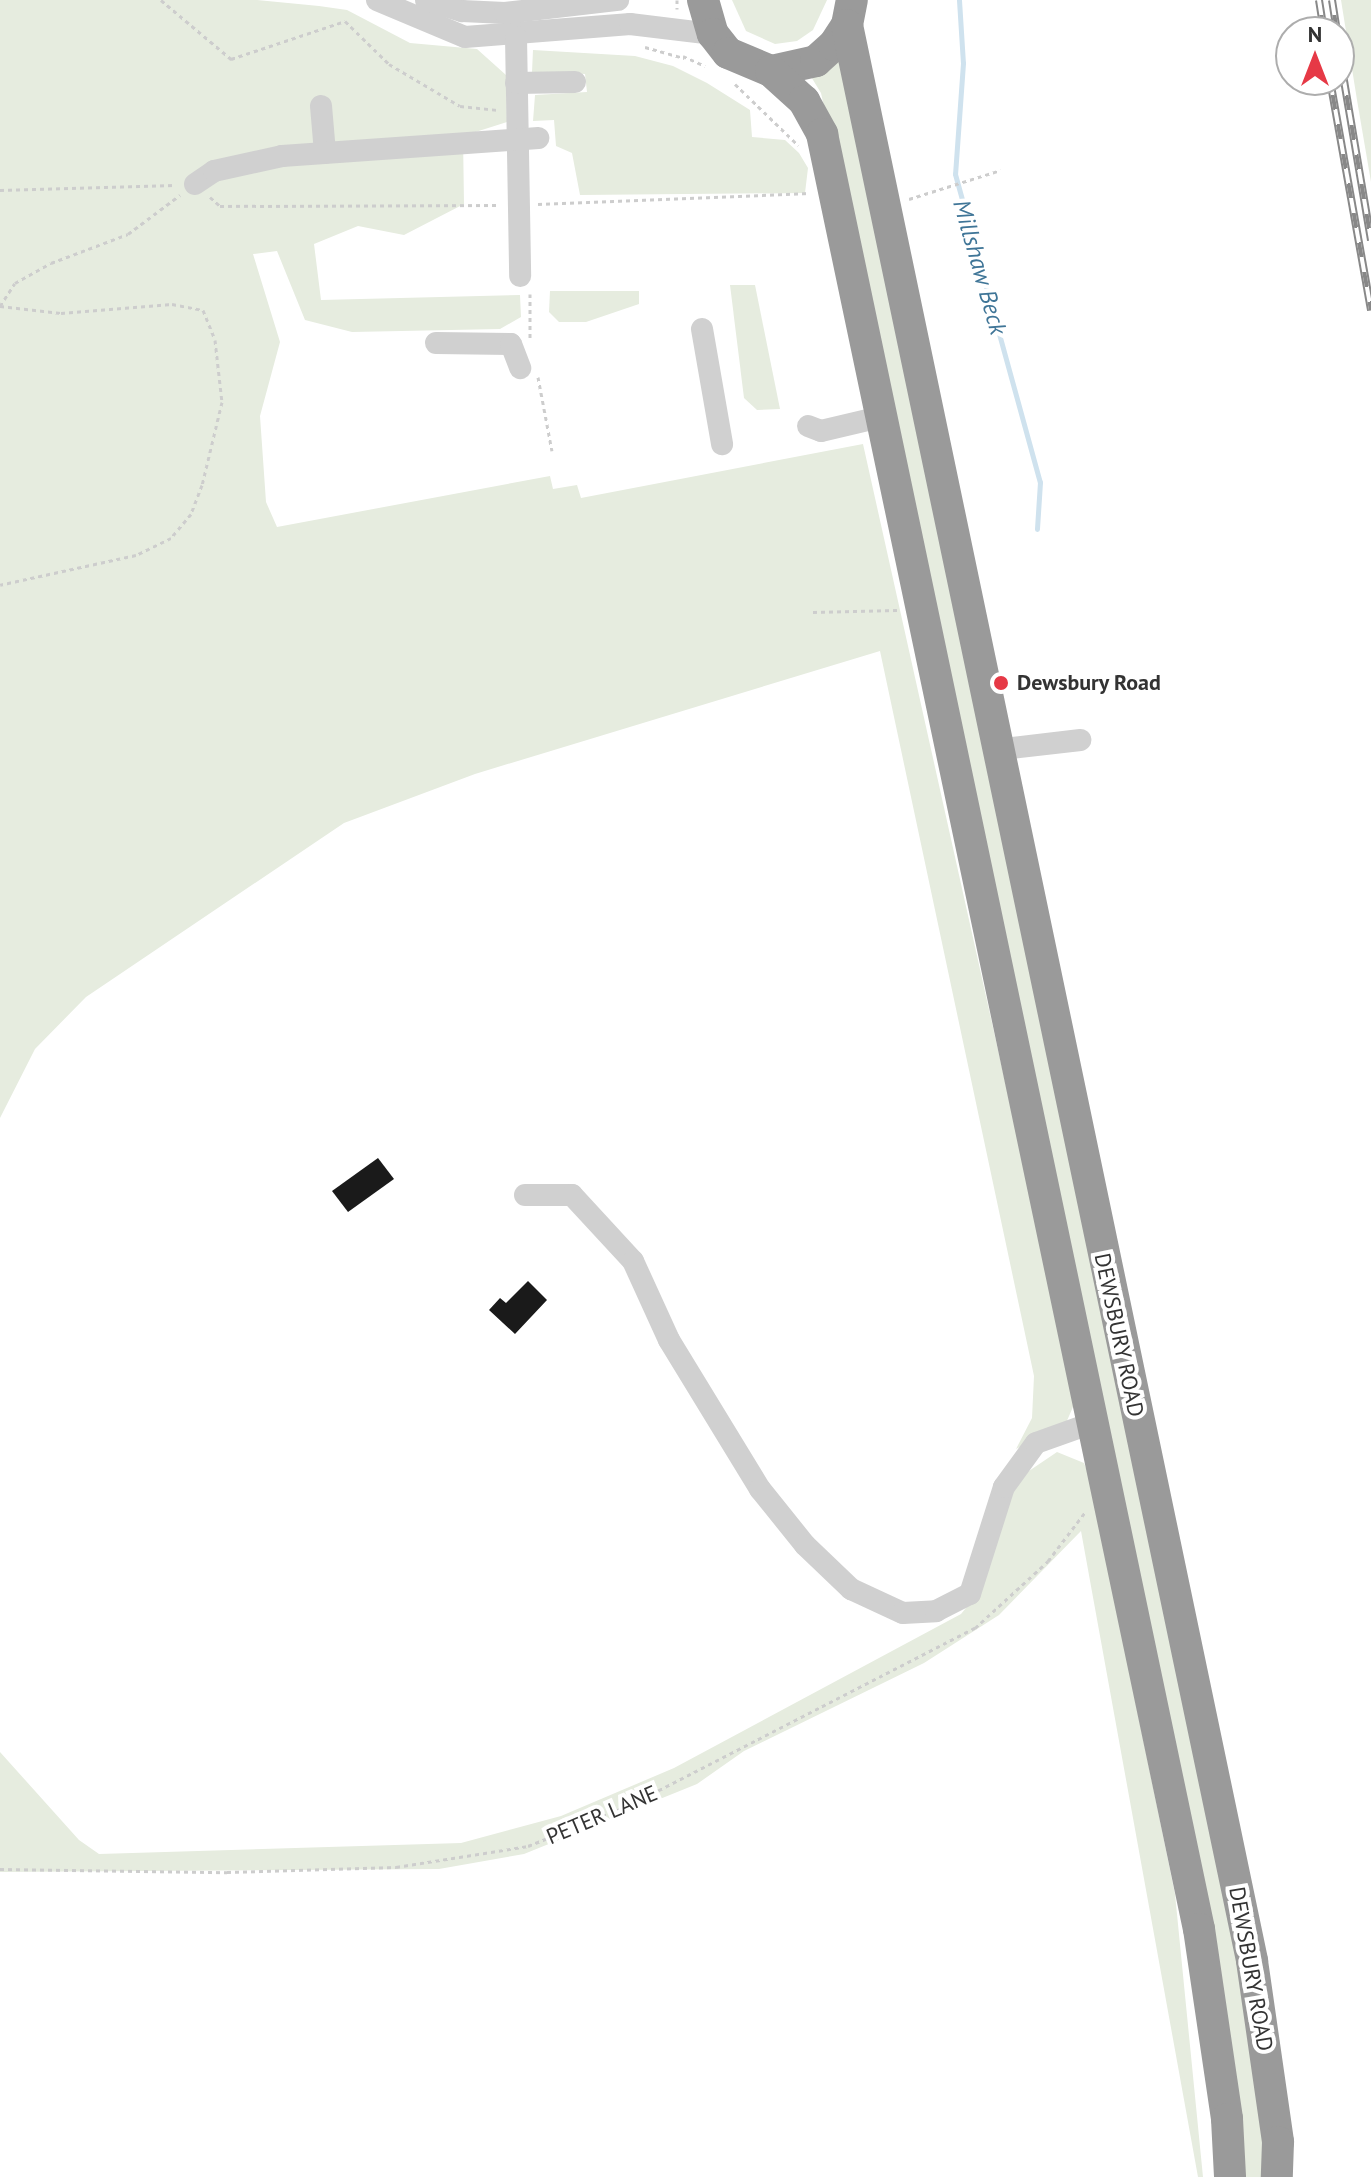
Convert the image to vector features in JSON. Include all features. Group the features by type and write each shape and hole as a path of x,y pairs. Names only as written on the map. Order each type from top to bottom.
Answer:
{"highway":[{"path":"703,0 713,34"},
{"name":"DEWSBURY ROAD","path":"771,71 816,61 849,13"},
{"name":"DEWSBURY ROAD","path":"849,13 995,750 1252,1961 1278,2142 1277,2177"},
{"name":"DEWSBURY ROAD","path":"713,34 728,53 771,71 804,101 822,134 1199,1929 1227,2119 1230,2177"}],"street":[{"path":"357,0 381,3 465,37 516,37 630,24 679,27 713,34"},
{"path":"426,0 462,11 505,13 618,0"},
{"path":"516,37 517,111 528,138 519,205 520,276"},
{"path":"516,83 575,82"},
{"path":"321,106 325,153"},
{"path":"195,184 214,171 325,153 528,138"},
{"path":"702,329 722,444"},
{"path":"436,343 511,344 520,368"},
{"path":"808,426 821,431 880,417"},
{"path":"995,750 1080,740"},
{"path":"525,1195 572,1195 633,1261 669,1340 760,1489 805,1545 851,1589 903,1613 936,1611 970,1594 1004,1487 1036,1443 1092,1423"}],"path":[{"path":"161,0 231,59 345,21 389,64 460,106 517,111"},
{"path":"677,0 684,58 713,69"},
{"path":"733,83 804,150"},
{"path":"935,191 1001,170"},
{"path":"0,190 195,184 220,206 519,205 814,193 811,179"},
{"path":"0,585 136,555 171,538 191,514 202,485 222,402 215,340 203,310 172,304 61,313 0,306 15,283 51,263 128,234 195,184"},
{"path":"813,612 921,610"},
{"name":"PETER LANE","path":"0,1869 227,1872 396,1867 528,1846 630,1805 975,1628 1048,1561 1105,1486"}],"shaded area":[{"path":"0,0 257,0 347,10 410,43 477,49 506,75 507,122 463,136 464,204 404,235 358,226 314,244 321,300 520,295 521,317 500,329 352,332 305,320 277,251 253,254 280,342 260,416 266,502 277,527 550,476 553,489 577,485 581,498 863,444 1076,1400 1066,1423 1016,1449 1032,1418 1034,1376 880,651 475,774 344,823 86,997 35,1049 0,1118"},
{"path":"732,0 827,0 813,30 797,41 775,44 746,31"},
{"path":"1341,0 1371,0 1371,182 1355,88 1355,16 1344,16"},
{"path":"533,50 635,56 673,66 707,83 750,110 752,137 785,140 799,153 808,168 805,193 580,195 572,153 556,146 554,120 533,121 535,95 587,92 585,74 532,72"},
{"path":"840,59 1253,2001 1266,2177 1241,2177 938,622 821,93 810,75"},
{"path":"730,285 755,285 780,409 757,410 744,398"},
{"path":"550,291 639,291 639,304 586,322 559,322 549,312"},
{"path":"1057,1452 1084,1463 1089,1476 1175,1894 1203,2177 1198,2177 1081,1531 999,1615 924,1663 744,1751 697,1784 524,1854 439,1869 0,1872 0,1752 79,1840 99,1854 461,1843 561,1816 674,1768 961,1614 979,1592 1011,1496 1026,1473"}],"building":[{"path":"378,1158 394,1179 348,1212 332,1191"},
{"path":"528,1281 547,1300 515,1334 489,1310 500,1298 506,1303"}],"waterway":[{"name":"Millshaw Beck","path":"959,0 963,63 955,174 1040,482 1037,529"}],"railway":[{"path":"1319,0 1322,16"},
{"path":"1332,0 1334,16"},
{"path":"1333,96 1371,310"},
{"path":"1347,96 1371,240"}],"place":[{"name":"Dewsbury Road","path":"1001,683"}]}
